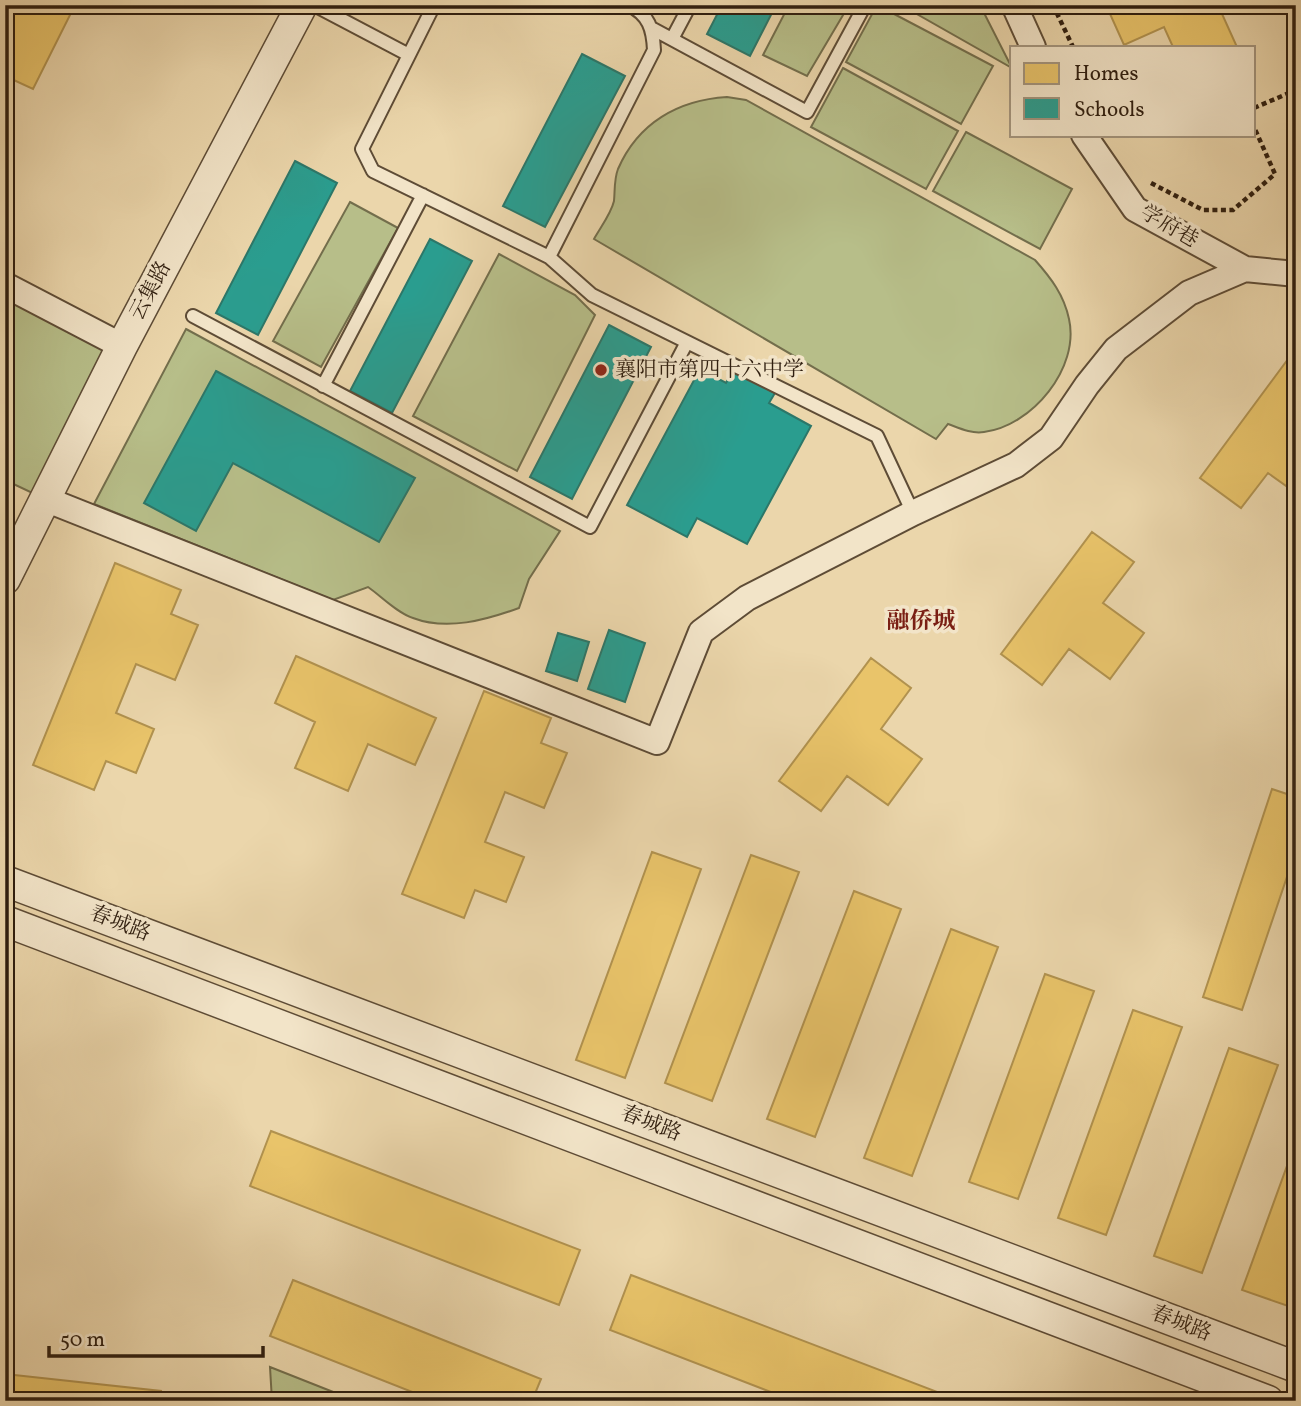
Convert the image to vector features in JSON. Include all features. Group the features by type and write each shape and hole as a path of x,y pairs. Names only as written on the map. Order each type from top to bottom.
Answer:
{"street":[{"name":"云集路","path":"5,579 122,346 302,5"},
{"path":"1014,5 1032,46"},
{"name":"学府巷","path":"1085,136 1135,209 1245,269"},
{"path":"45,499 657,741 701,632 747,598 913,513 1016,465 1051,438 1087,385 1116,349 1189,293 1245,269 1296,274"},
{"path":"5,285 122,346"},
{"name":"春城路","path":"5,881 1296,1367"},
{"name":"春城路","path":"5,921 1268,1401"}],"lane":[{"path":"314,5 409,55"},
{"path":"434,5 362,149 373,170 549,257 592,295 877,436 913,513"},
{"path":"629,5 642,12 653,29 807,112 865,5"},
{"path":"672,39 690,5"},
{"path":"549,257 654,50 653,29"},
{"path":"323,386 423,195"},
{"path":"193,316 590,527 687,342"}],"path":[{"path":"1053,5 1073,46"},
{"path":"1256,107 1296,90"},
{"path":"1149,183 1203,210 1233,210 1275,174 1256,131"}],"green space":[{"path":"789,5 849,5 807,76 763,55"},
{"path":"877,5 993,66 961,124 846,62"},
{"path":"901,5 980,5 1010,67"},
{"path":"843,68 958,131 926,189 811,127"},
{"path":"727,97 746,100 1035,260 1064,302 1069,319 1070,338 1060,375 1035,407 1019,419 984,432 948,424 936,439 594,239 613,206 618,169 626,153 648,127 676,109 709,99"},
{"path":"966,132 1072,189 1040,249 933,191"},
{"path":"350,202 398,228 321,367 273,341"},
{"path":"499,254 575,295 595,315 517,471 413,416"},
{"path":"5,285 122,346 45,499 5,480"},
{"path":"186,329 560,531 529,579 519,608 480,620 439,624 407,616 368,587 333,600 94,504"},
{"path":"270,1367 356,1401 272,1401"}],"building: Homes":[{"path":"13,5 75,5 33,89 5,76 5,20"},
{"path":"1106,5 1218,5 1237,46 1173,46 1164,27 1124,45"},
{"path":"1291,355 1296,358 1296,493 1268,473 1241,508 1200,478"},
{"path":"1092,532 1134,562 1103,603 1144,633 1110,679 1069,649 1042,685 1001,654"},
{"path":"115,563 181,590 171,614 198,625 175,680 136,664 116,713 154,729 136,773 106,761 94,790 33,765"},
{"path":"296,656 436,718 415,765 368,744 348,791 295,768 315,722 275,703"},
{"path":"871,658 911,688 881,729 922,759 888,805 847,776 821,811 779,781"},
{"path":"484,691 551,718 541,743 567,753 544,808 505,792 485,842 524,857 506,902 475,890 464,918 402,894"},
{"path":"1272,789 1296,797 1296,850 1242,1010 1203,997"},
{"path":"652,852 701,869 625,1078 576,1060"},
{"path":"751,855 799,872 712,1101 665,1083"},
{"path":"854,891 901,909 815,1137 767,1119"},
{"path":"951,929 998,947 912,1176 864,1158"},
{"path":"1045,974 1094,991 1018,1199 969,1182"},
{"path":"1133,1010 1182,1027 1106,1235 1058,1218"},
{"path":"1229,1048 1278,1065 1202,1273 1154,1256"},
{"path":"271,1131 580,1250 559,1305 250,1186"},
{"path":"1296,1141 1296,1293 1291,1307 1242,1290"},
{"path":"631,1275 940,1393 937,1401 794,1401 610,1330"},
{"path":"293,1280 541,1379 532,1401 435,1401 270,1336"},
{"path":"5,1374 161,1391 160,1401 5,1401"}],"building: Schools":[{"path":"722,5 776,5 750,56 707,34"},
{"path":"582,54 625,76 545,227 503,206"},
{"path":"295,161 337,183 258,335 216,313"},
{"path":"430,239 472,261 392,413 350,391"},
{"path":"609,325 651,347 572,499 530,477"},
{"path":"700,369 726,383 733,370 775,393 769,403 811,426 747,544 697,518 687,537 627,505"},
{"path":"216,371 415,478 379,542 233,463 196,531 144,503"},
{"path":"609,630 645,643 625,702 588,689"},
{"path":"558,633 589,642 577,681 546,671"}],"place":[{"name":"襄阳市第四十六中学","path":"601,370"}],"district":[{"name":"融侨城","path":"921,622"}]}
